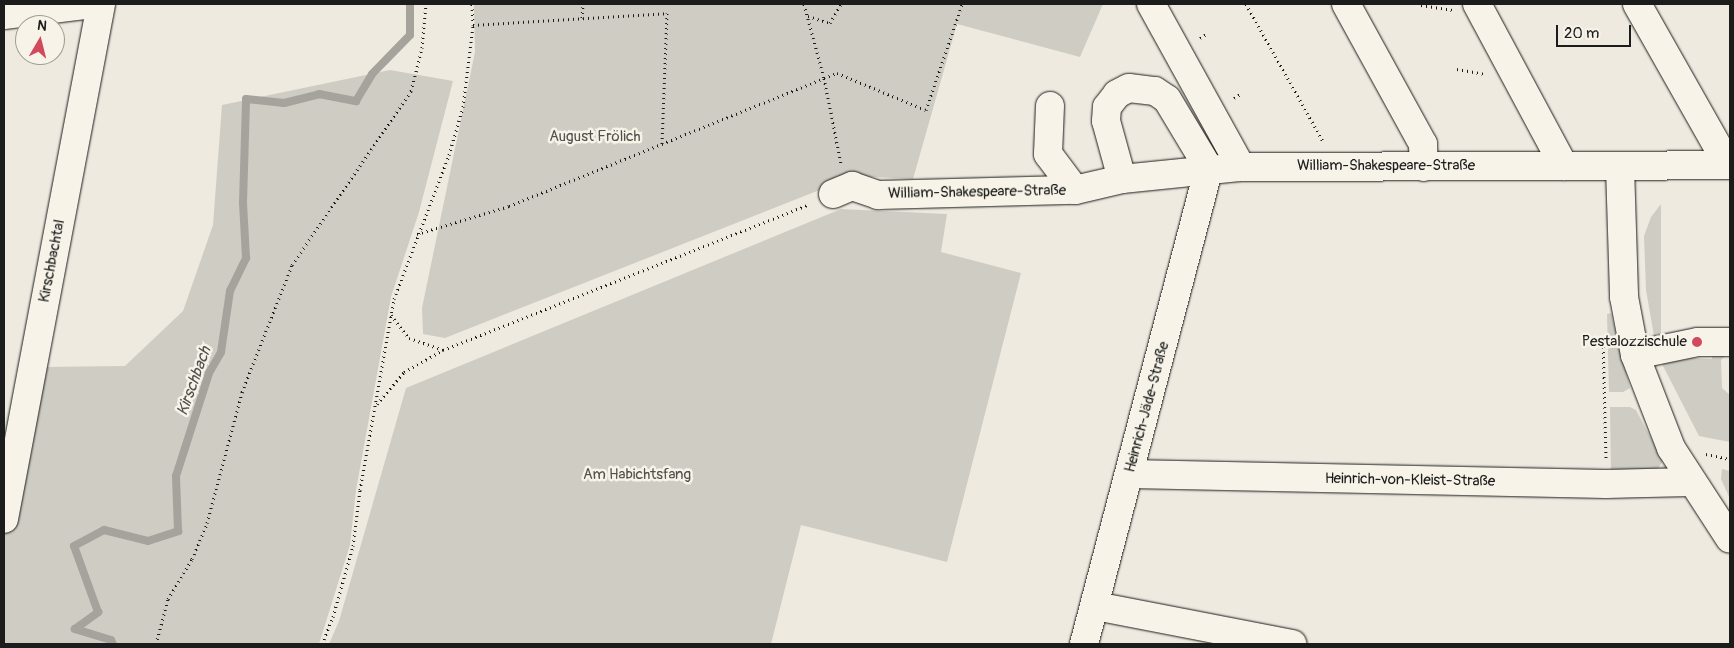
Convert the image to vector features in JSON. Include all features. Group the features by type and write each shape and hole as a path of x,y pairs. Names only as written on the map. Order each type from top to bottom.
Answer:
{"street":[{"path":"4,15 92,4"},
{"name":"Kirschbachtal","path":"4,519 101,4"},
{"path":"1151,4 1241,167"},
{"path":"1346,4 1423,144 1424,167"},
{"path":"1477,4 1564,166"},
{"path":"1637,4 1729,165"},
{"path":"1122,180 1106,122 1108,107 1117,94 1129,88 1155,91 1167,99 1209,169"},
{"path":"1050,106 1048,154 1075,190"},
{"name":"William-Shakespeare-Straße","path":"843,190 878,195 1075,190 1122,180 1241,167 1620,167 1729,165"},
{"path":"1620,167 1624,297 1635,355 1671,448 1691,482 1730,539"},
{"name":"Heinrich-Jäde-Straße","path":"1084,644 1209,169"},
{"path":"1635,355 1698,342 1730,342"},
{"name":"Heinrich-von-Kleist-Straße","path":"1130,474 1606,484 1691,482"},
{"path":"1095,606 1292,644"}],"path":[{"path":"156,644 168,599 192,559 207,523 242,392 292,265 352,173 401,110 411,90 422,48 426,4"},
{"path":"322,644 333,617 353,546 360,490 377,404 390,315 417,234 449,155 463,107 473,24 472,4"},
{"path":"582,18 583,4"},
{"path":"377,404 404,372 444,350 843,190 842,170 824,78 804,4"},
{"path":"808,16 830,23 841,4"},
{"path":"417,234 510,206 837,74 926,110 962,4"},
{"path":"1246,4 1338,167"},
{"path":"473,24 667,13 662,144"},
{"path":"390,315 409,338 444,350"},
{"path":"1603,327 1606,484"}],"green space":[{"name":"August Frölich","path":"474,4 1103,4 1080,57 957,24 913,179 855,176 445,338 423,334 422,308 475,52"},
{"path":"390,70 453,81 419,212 391,297 356,490 350,545 319,644 4,644 4,496 42,367 125,366 183,311 213,225 222,105"},
{"path":"1661,204 1661,337 1654,336 1646,290 1644,236 1651,217"},
{"name":"Am Habichtsfang","path":"841,209 947,214 941,252 1021,273 947,562 801,525 771,644 329,644 339,621 406,388"},
{"path":"1611,313 1630,388 1623,392 1609,392 1607,314"},
{"path":"1713,349 1728,353 1721,360 1722,388 1730,395 1730,442 1699,436 1660,360 1671,351 1695,358 1712,359"},
{"path":"1610,407 1630,407 1636,410 1663,461 1656,471 1611,475"},
{"path":"1722,469 1730,471 1730,499 1721,479"}],"waterway":[{"name":"Kirschbach","path":"113,644 111,640 75,629 98,612 74,546 104,530 148,541 178,531 176,476 209,373 221,352 230,291 246,258 243,203 246,99 284,103 319,94 356,101 372,74 410,35 410,4"}],"place":[{"name":"Pestalozzischule","path":"1697,342"}]}
